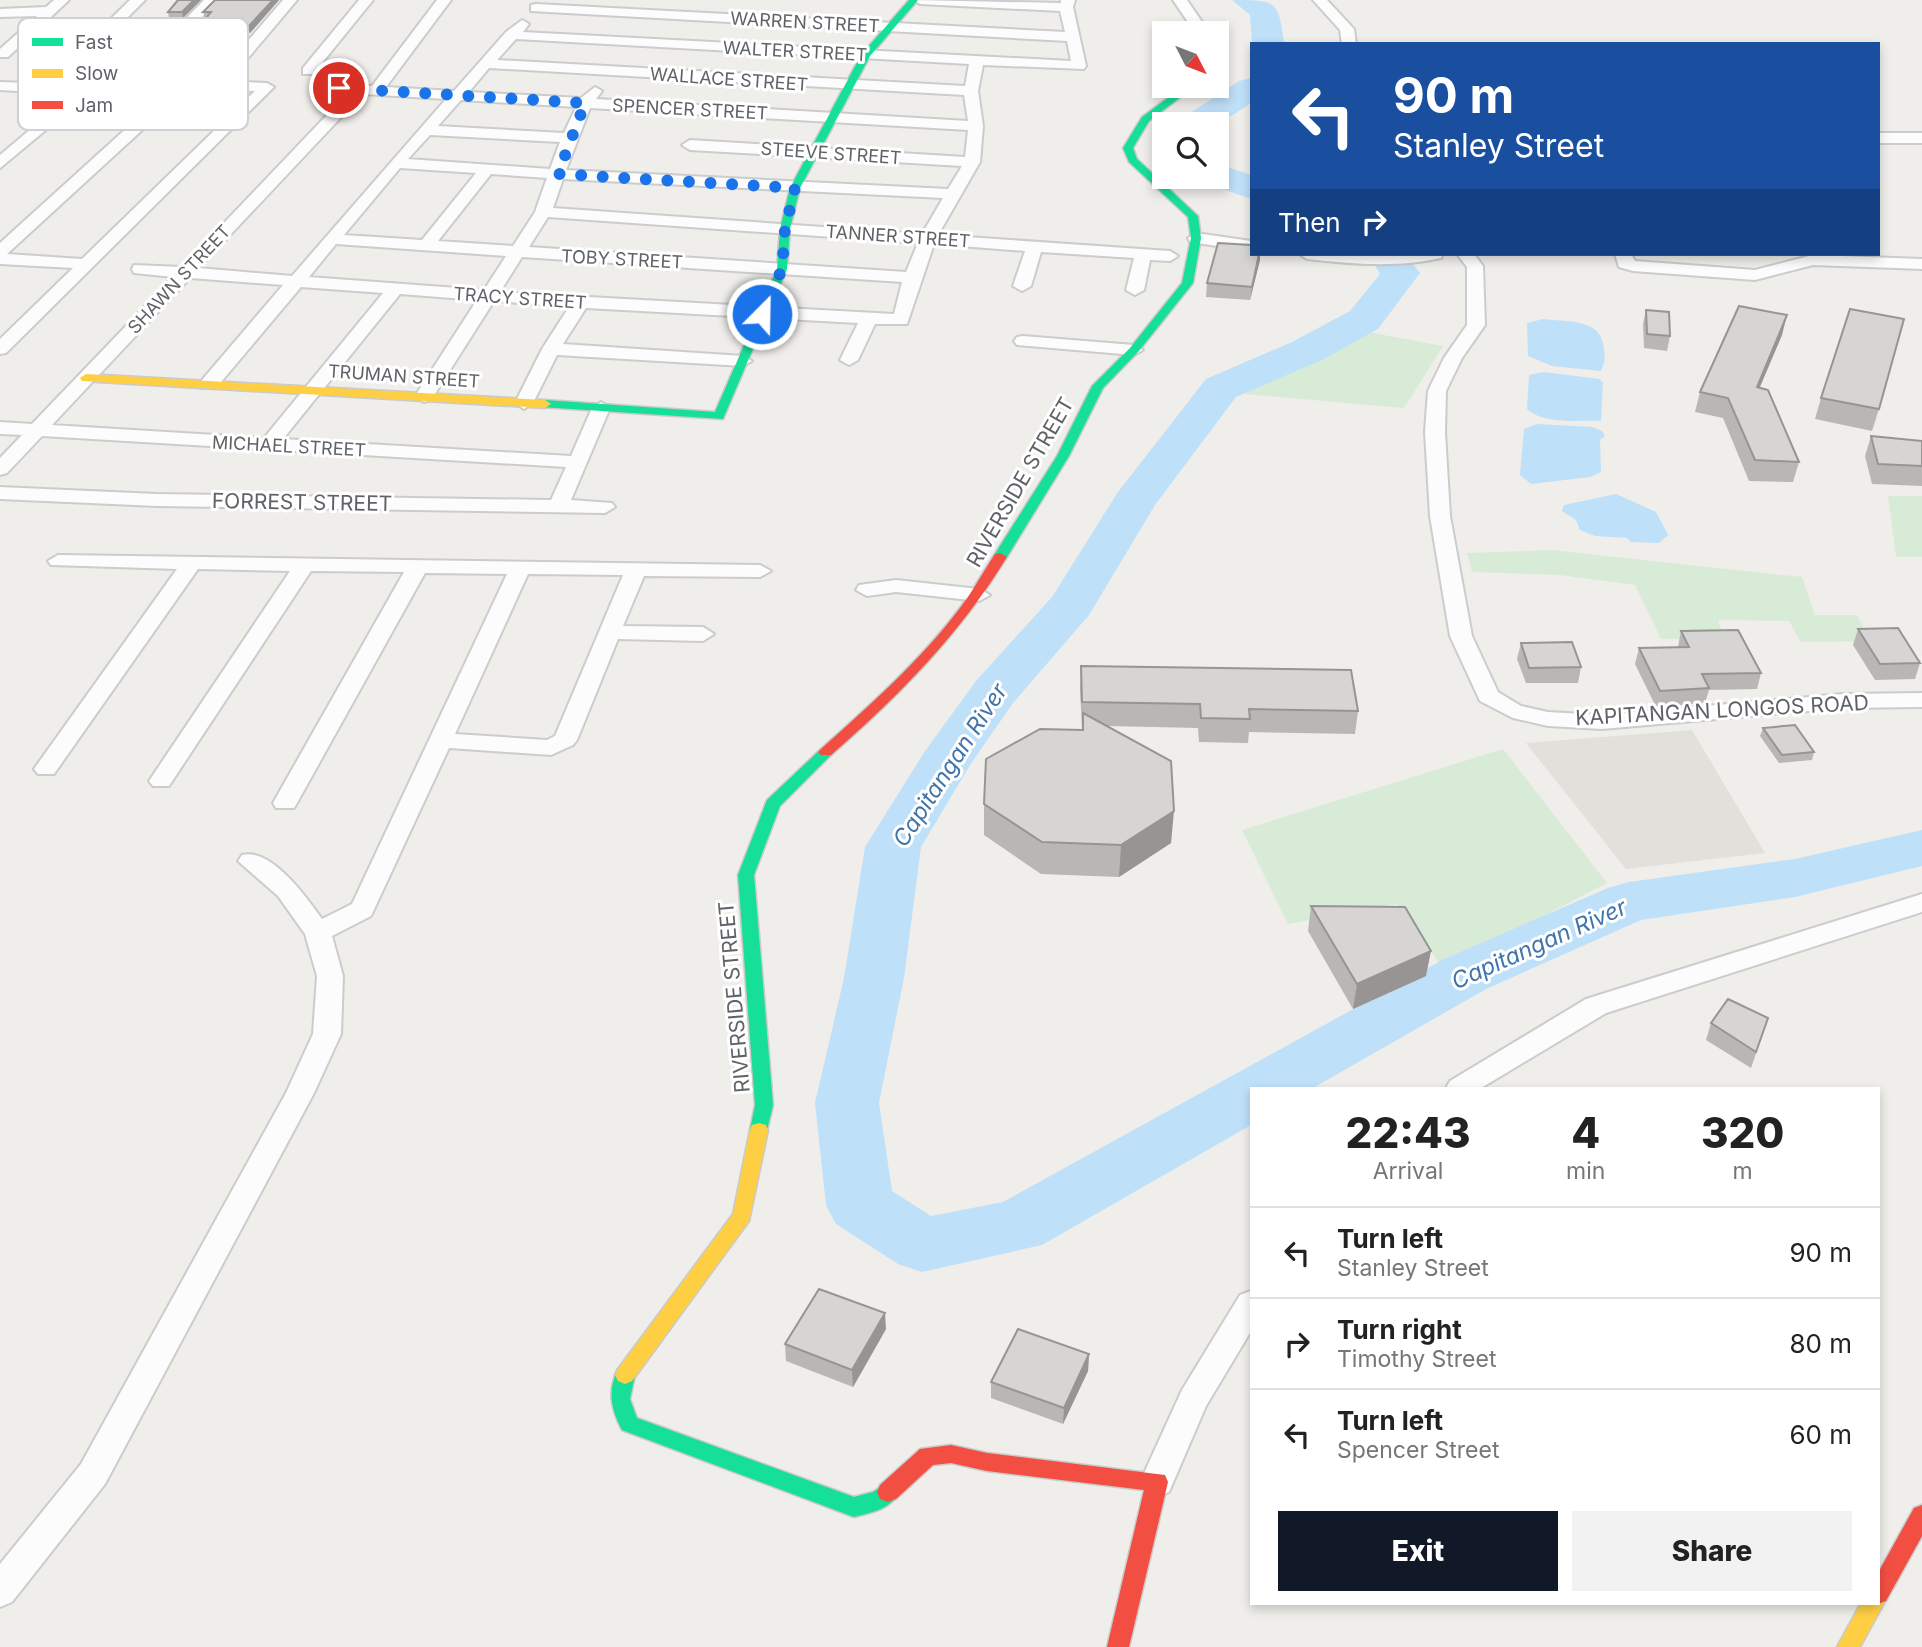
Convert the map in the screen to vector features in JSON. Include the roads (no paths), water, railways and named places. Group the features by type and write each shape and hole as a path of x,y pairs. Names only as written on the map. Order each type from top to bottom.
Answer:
{"street":[{"path":"42,18 62,0"},
{"path":"120,18 138,0"},
{"path":"194,18 211,0"},
{"path":"248,49 290,0"},
{"path":"308,71 366,0"},
{"name":"SHAWN STREET","path":"0,469 186,273 367,90 444,0"},
{"path":"424,396 543,212 569,138 585,103 662,0"},
{"path":"551,349 743,361 782,269 785,229 795,188 847,86 866,55 914,0"},
{"path":"920,0 1067,4 1073,37"},
{"path":"1180,0 1194,21"},
{"path":"1320,0 1347,29 1349,42"},
{"path":"209,384 396,163 540,4"},
{"name":"WARREN STREET","path":"540,4 651,14 1073,37"},
{"path":"0,13 50,11"},
{"name":"WALTER STREET","path":"511,36 1079,66 1073,37"},
{"path":"2,54 18,40"},
{"path":"912,278 928,238 972,162 976,126 971,92 977,61"},
{"name":"WALLACE STREET","path":"487,64 971,92"},
{"path":"0,86 18,87"},
{"path":"248,87 267,87 248,106"},
{"name":"SPENCER STREET","path":"319,87 585,103 701,128 832,118 976,126"},
{"path":"1172,98 1149,114 1133,132 1128,148 1133,160 1193,216 1196,239 1250,246"},
{"path":"667,181 701,128"},
{"name":"STEEVE STREET","path":"701,128 815,152 972,162"},
{"path":"0,163 39,130"},
{"path":"0,252 134,130"},
{"path":"0,349 223,130"},
{"path":"427,130 569,138"},
{"path":"1880,138 1922,138"},
{"path":"396,163 667,181 954,194"},
{"path":"425,247 487,169"},
{"name":"TANNER STREET","path":"543,212 1170,256"},
{"path":"10,223 30,225"},
{"name":"TOBY STREET","path":"332,239 912,278"},
{"name":"RIVERSIDE STREET","path":"1157,1482 987,1462 951,1454 928,1456 880,1500 854,1507 629,1424 620,1399 625,1374 742,1216 764,1104 746,875 773,804 802,773 878,707 979,595 1028,508 1063,456 1098,386 1134,350 1187,283 1196,239"},
{"path":"1022,286 1035,246"},
{"path":"1135,290 1143,254"},
{"path":"1323,256 1348,259 1410,259 1425,256"},
{"name":"KAPITANGAN LONGOS ROAD","path":"1467,256 1475,266 1476,325 1453,358 1437,391 1435,432 1440,516 1461,636 1488,696 1513,711 1548,719 1602,722 1843,701 1922,699"},
{"path":"1623,256 1625,263 1633,267 1755,275 1813,260 1922,264"},
{"path":"0,259 87,264"},
{"name":"TRACY STREET","path":"140,269 581,303 901,320 912,278"},
{"path":"267,446 395,289"},
{"path":"524,403 551,349 581,303"},
{"path":"849,360 869,318"},
{"path":"1023,341 1134,350"},
{"name":"TRUMAN STREET","path":"86,379 313,389 719,416 743,361"},
{"path":"559,506 601,408"},
{"name":"MICHAEL STREET","path":"0,428 267,446 578,461"},
{"name":"FORREST STREET","path":"0,493 157,500 605,507"},
{"path":"58,561 760,571"},
{"path":"46,769 192,563"},
{"path":"161,782 305,564"},
{"path":"285,803 418,566"},
{"path":"318,932 362,910 520,568"},
{"path":"440,740 551,748 565,740 636,569"},
{"path":"867,590 896,586 979,595"},
{"path":"610,632 703,634"},
{"path":"0,1591 93,1474 300,1093 327,1034 330,976 318,932 287,890 251,861"},
{"path":"1462,1087 1597,1006 1922,903"},
{"path":"1118,1647 1157,1482 1193,1400 1250,1306"},
{"path":"1880,1590 1922,1515"},
{"path":"1848,1647 1872,1605"}],"water":[{"path":"1543,319 1579,323 1595,330 1603,344 1604,361 1601,371 1552,366 1528,356 1527,323"},
{"path":"1543,372 1600,379 1603,383 1601,421 1552,420 1527,409 1529,375"},
{"path":"1537,424 1592,427 1602,431 1605,436 1600,440 1601,472 1590,477 1531,484 1520,475 1524,429"},
{"path":"1616,494 1656,512 1668,535 1659,543 1595,536 1580,530 1576,520 1562,511 1564,505"}],"waterway":[{"name":"Capitangan River","path":"1247,0 1265,11 1268,42"},
{"name":"Capitangan River","path":"1214,112 1250,89"},
{"name":"Capitangan River","path":"1229,179 1250,188"},
{"name":"Capitangan River","path":"1250,1096 1018,1226 922,1245 860,1205 847,1103 874,978 893,847 944,763 994,692 1072,605 1134,502 1221,388 1307,351 1364,320 1401,273 1395,267"},
{"name":"Capitangan River","path":"1264,1087 1465,974 1629,902 1795,878 1922,848"}]}
